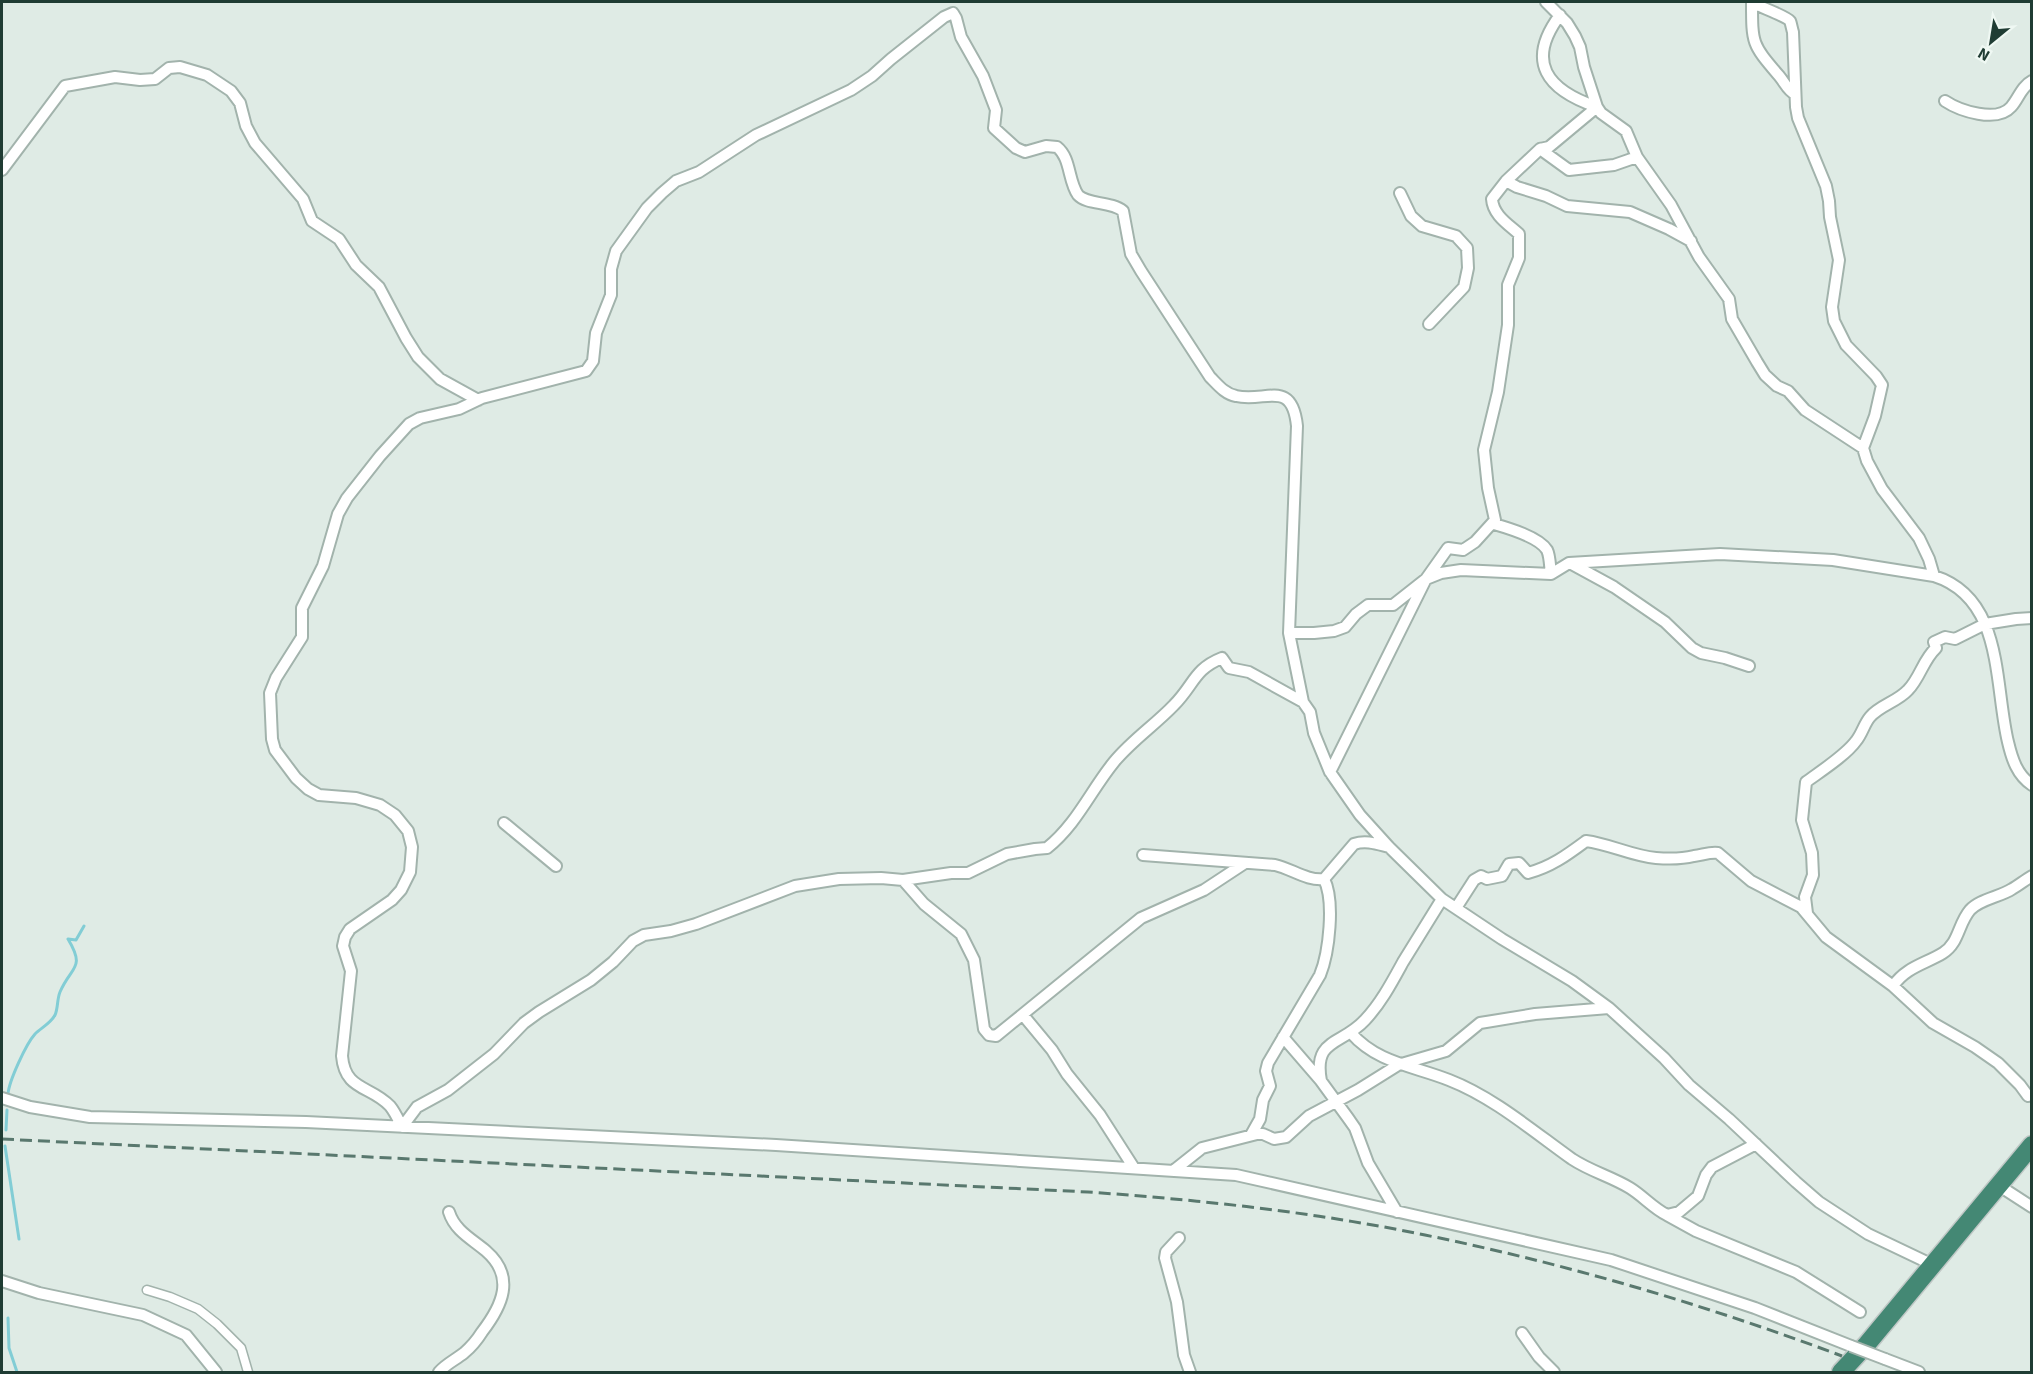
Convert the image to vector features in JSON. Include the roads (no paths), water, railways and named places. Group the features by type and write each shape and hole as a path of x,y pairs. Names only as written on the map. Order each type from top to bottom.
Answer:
{"highway":[{"path":"1841,1372 1867,1344 2031,1145"}],"street":[{"path":"947,2 954,14 961,37 983,76 996,110 994,128 1016,148 1025,152 1057,147 1064,157 1076,191 1081,198 1110,204 1123,211 1131,254 1210,377 1224,392 1237,397 1269,394 1282,396 1291,404 1297,426 1290,633 1303,702 1310,712 1314,733 1330,772 1360,815 1442,899 1502,939 1572,981 1609,1008 1664,1058 1689,1085 1796,1182 1847,1222 1933,1264"},
{"path":"1546,2 1560,15 1575,36 1596,107 1626,131 1636,157 1671,205 1712,278 1729,299 1732,319 1766,375 1777,386 1788,391 1805,410 1863,448"},
{"path":"1795,94 1790,92 1761,56 1753,40 1752,2 1767,11 1787,18 1791,23 1798,118 1826,186 1839,260 1833,297 1834,321 1846,345 1882,385 1875,416 1863,448 1867,461 1882,489 1919,538 1934,576"},
{"path":"402,1127 390,1106 354,1083 347,1077 343,1067 342,1056 351,971 343,946 350,929 392,900 401,890 410,872 412,860 408,831 395,815 380,805 356,798 319,795 296,778 275,750 272,739 270,693 276,678 302,637 302,608 323,566 338,514 347,498 380,456 409,424 420,418 459,409 478,400 581,373 589,368 595,356 596,333 611,295 611,269 616,251 647,208 676,181 699,172 756,135 850,90 872,76 947,15 954,14"},
{"path":"1560,15 1546,37 1543,54 1544,71 1548,78 1569,95 1596,107"},
{"path":"2,170 65,86 115,77 155,79 169,68 186,69 207,75 236,96 246,126 255,143 303,199 312,222 334,234 356,265 379,287 418,357 440,379 478,400"},
{"path":"1945,101 1964,110 1989,114 2000,113 2012,106 2026,84 2031,81"},
{"path":"1330,772 1426,579 1448,548 1463,550 1494,524 1484,450 1498,392 1508,325 1508,285 1520,254 1519,234 1503,220 1492,204 1492,199 1506,181 1540,149 1549,147 1596,107"},
{"path":"1540,149 1559,165 1569,170 1614,165 1636,157"},
{"path":"1506,181 1546,196 1567,207 1630,212 1691,241"},
{"path":"1400,193 1411,216 1422,226 1456,236 1467,248 1468,268 1464,287 1429,324"},
{"path":"1494,524 1532,539 1546,548 1551,574"},
{"path":"1290,633 1334,631 1345,627 1368,605 1394,605 1426,579 1441,573 1461,570 1551,574 1569,563 1720,554 1833,560 1934,576 1947,580 1969,596 1980,610 1993,650 2003,721 2013,762 2020,774 2031,785"},
{"path":"1569,563 1614,587 1658,618 1692,648 1701,653 1749,666"},
{"path":"1807,913 1806,897 1813,874 1812,853 1803,820 1806,782 1849,750 1858,739 1868,718 1906,693 1936,648 1934,642 1945,637 1955,639 1985,624 2031,618"},
{"path":"402,1127 417,1107 448,1089 494,1054 524,1023 591,980 633,941 644,935 696,924 795,886 839,879 903,880 951,873 968,873 1007,854 1047,848 1085,806 1125,749 1176,704 1207,664 1222,658 1229,668 1249,672 1303,702"},
{"path":"504,822 556,866"},
{"path":"1143,855 1275,865 1291,869 1315,880 1324,879 1354,844 1361,841 1389,847"},
{"path":"1456,908 1474,880 1481,876 1487,879 1502,876 1509,864 1519,863 1528,873 1542,870 1560,861 1586,841 1658,858 1683,858 1711,852 1718,854 1751,881 1801,907 1826,937 1893,986 1933,1023 1998,1063 2028,1096"},
{"path":"903,880 924,904 961,934 974,960 984,1029 989,1035 996,1036 1141,918 1204,890 1245,863"},
{"path":"1893,986 1909,969 1943,953 1953,944 1960,925 1972,909 2012,890 2031,876"},
{"path":"1251,1135 1260,1119 1263,1100 1270,1086 1266,1067 1320,975 1325,962 1330,908 1328,887 1324,879"},
{"path":"1321,1081 1318,1067 1320,1057 1331,1044 1351,1033 1374,1010 1442,899"},
{"path":"1173,1171 1202,1148 1251,1135 1261,1134 1274,1139 1286,1137 1309,1116 1398,1065 1446,1051 1480,1023 1534,1014 1609,1008"},
{"path":"1023,1015 1100,1115 1134,1168"},
{"path":"1351,1033 1367,1048 1398,1065 1462,1086 1505,1111 1575,1161 1630,1188 1667,1215 1696,1231 1796,1272 1860,1311"},
{"path":"1283,1037 1321,1081 1355,1128 1368,1163 1396,1212"},
{"path":"2,1098 30,1107 90,1117 306,1122 776,1145 1236,1175 1611,1260 1755,1308 1918,1372"},
{"path":"1667,1215 1679,1212 1695,1200 1712,1167 1756,1144"},
{"path":"1998,1185 2031,1207"},
{"path":"439,1372 475,1342 491,1321 500,1305 504,1291 502,1276 495,1262 488,1253 455,1226 449,1212"},
{"path":"1179,1238 1166,1252 1164,1258 1177,1302 1184,1355 1190,1372"},
{"path":"2,1281 39,1293 143,1315 186,1335 216,1372"},
{"path":"147,1290 198,1309 218,1324 241,1348 248,1372"},
{"path":"1522,1333 1539,1357 1554,1372"}],"waterway":[{"path":"8,1094 27,1046 35,1034 55,1015 60,992 76,962 76,956 68,939 76,940 84,926"},
{"path":"6,1130 7,1110"},
{"path":"5,1146 19,1239"},
{"path":"8,1318 9,1348 17,1372"}],"railway":[{"path":"2,1139 1088,1192 1257,1208 1383,1227 1531,1259 1688,1303 1842,1356"}]}
